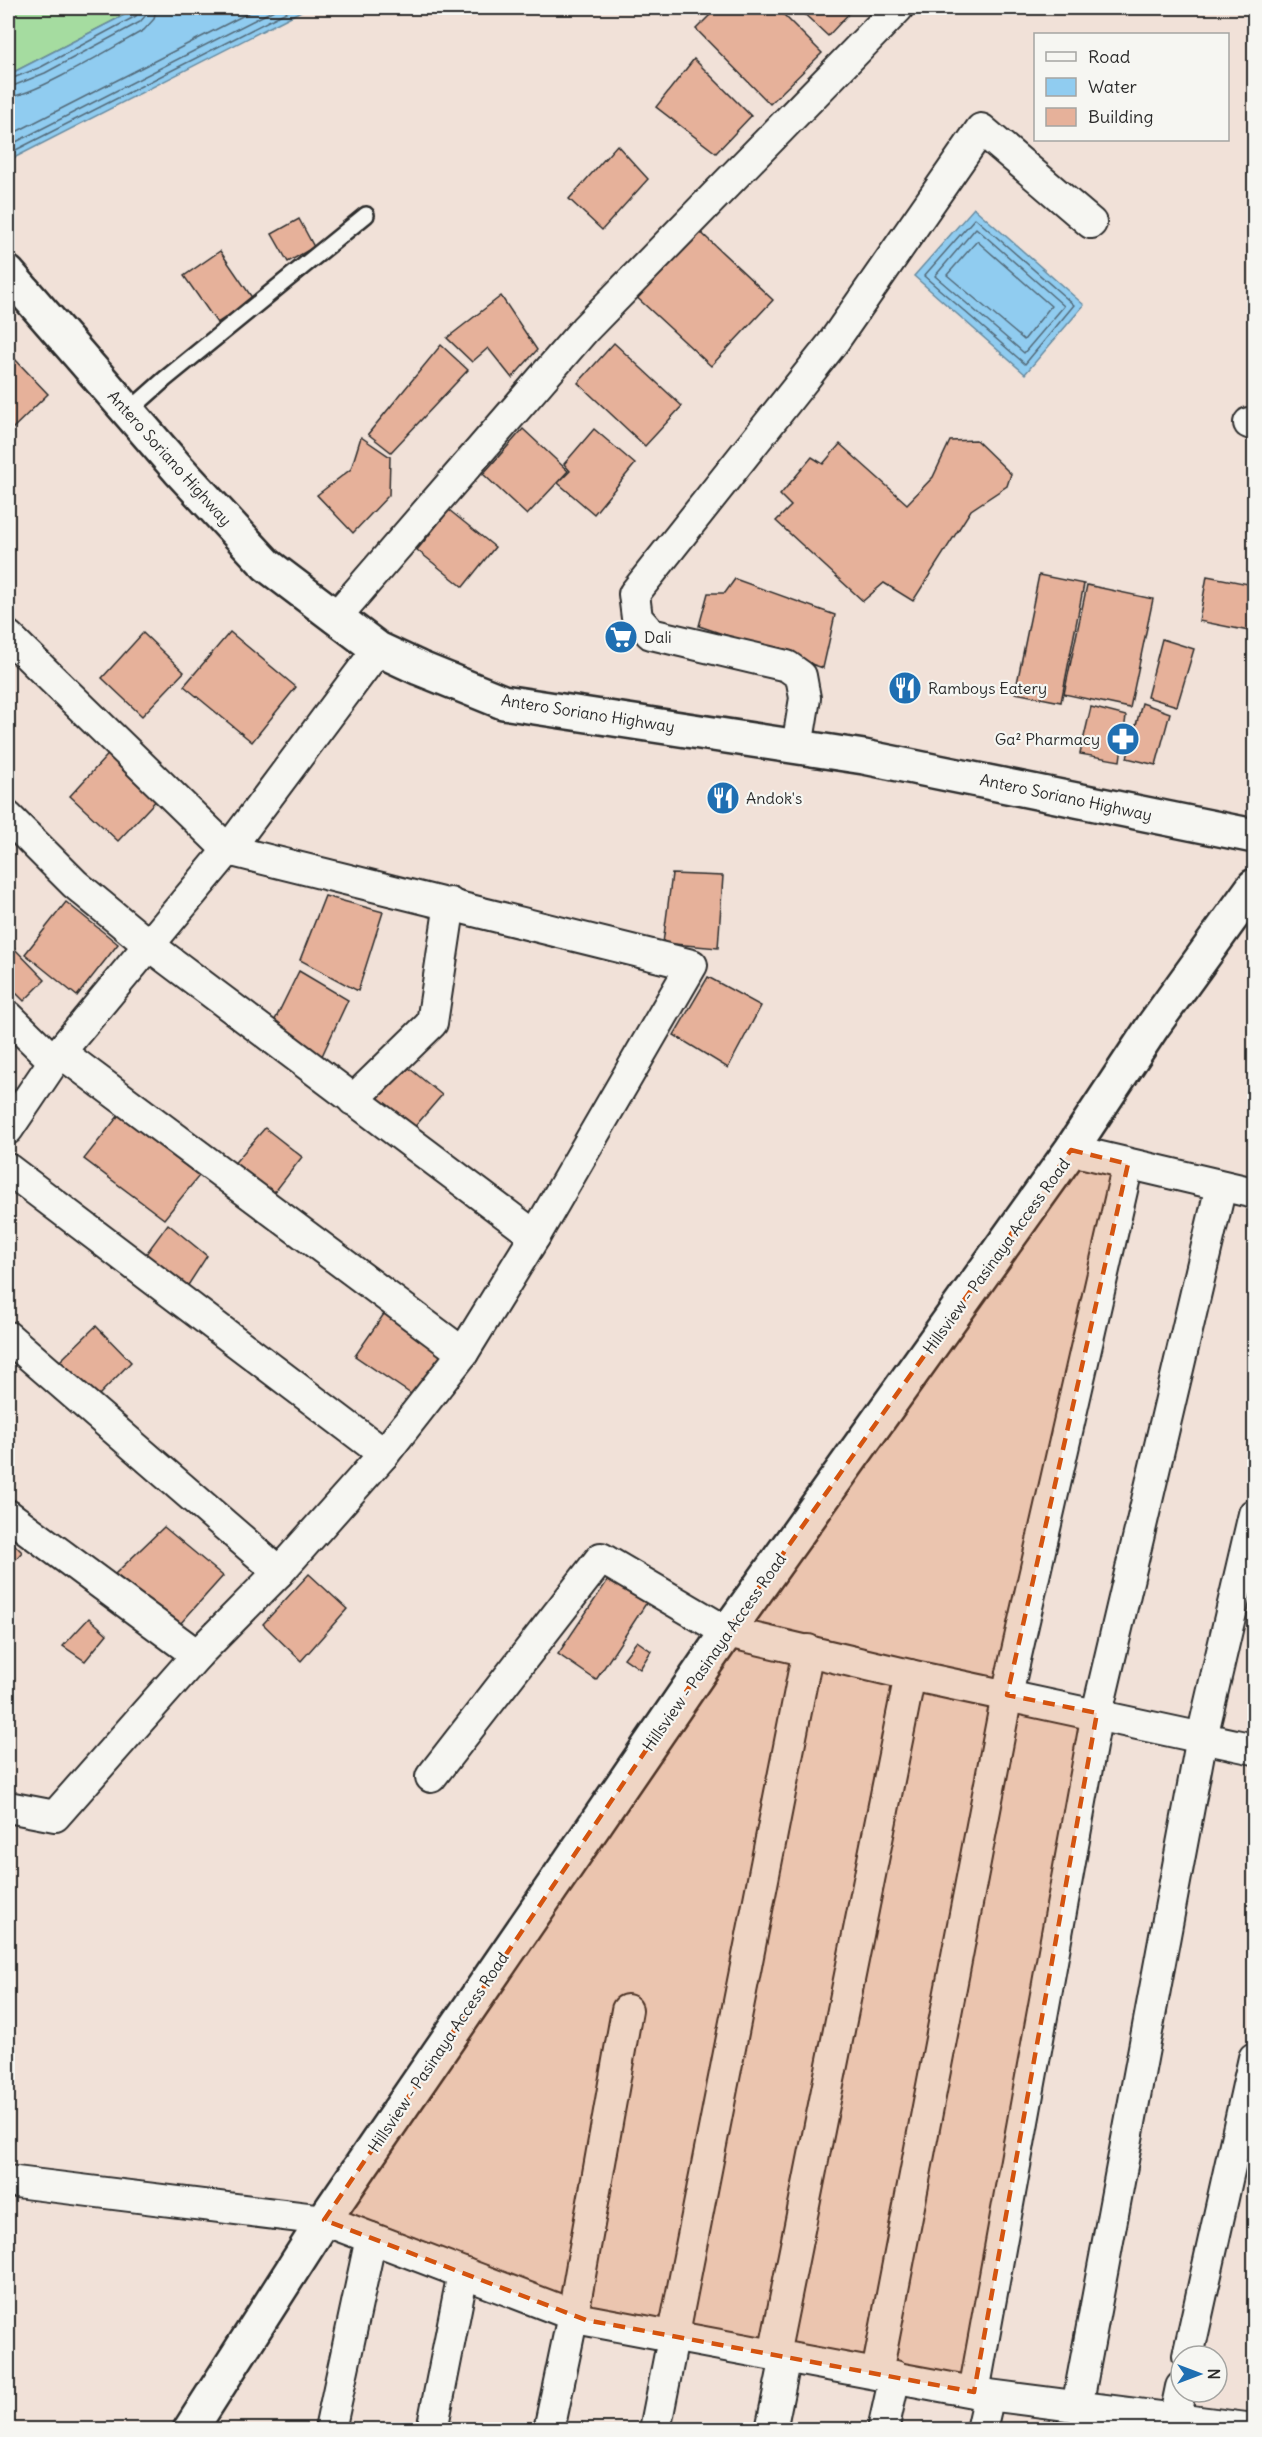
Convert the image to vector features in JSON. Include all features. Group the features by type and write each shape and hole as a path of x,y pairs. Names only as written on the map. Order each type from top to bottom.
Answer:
{"street":[{"path":"335,618 585,329 898,8"},
{"path":"797,747 806,698 801,676 788,666 651,634 637,618 634,594 832,344 981,129 1091,223"},
{"name":"Antero Soriano Highway","path":"8,273 128,412 267,565 378,648 503,702 864,758 1004,784 1254,836"},
{"path":"8,636 228,850 450,903 692,965 535,1236 463,1353 384,1454 279,1572 197,1655 55,1816 8,1807"},
{"path":"8,1129 57,1057 228,850 378,648"},
{"path":"8,817 75,884 150,946 535,1236"},
{"name":"Hillsview - Pasinaya Access Road","path":"190,2430 324,2220 727,1632 1071,1150 1153,1026 1254,886"},
{"path":"353,1100 432,1023 450,903"},
{"path":"8,1016 57,1057 463,1353"},
{"path":"1071,1150 1254,1193"},
{"path":"883,2430 886,2375 1007,1695 1128,1164"},
{"path":"8,1169 384,1454"},
{"path":"981,2430 981,2394 1097,1713 1221,1186"},
{"path":"8,1337 279,1572"},
{"path":"1083,2415 1202,1737 1254,1514"},
{"path":"8,1515 197,1655"},
{"path":"431,1777 601,1558 727,1632 910,1675 1097,1713 1254,1749"},
{"path":"656,2430 808,1650"},
{"path":"771,2430 780,2356 910,1675"},
{"path":"549,2430 573,2315 627,2010"},
{"path":"1191,2344 1254,2058"},
{"path":"8,2181 324,2220 573,2315 674,2338 886,2375 1083,2415 1254,2429"},
{"path":"330,2430 371,2238"},
{"path":"432,2430 463,2273"},
{"path":"1173,2424 1177,2404"}],"lane":[{"path":"128,412 165,379 366,215"}],"highlighted area":[{"path":"1071,1150 1128,1164 1007,1695 1097,1713 974,2392 586,2320 324,2220 727,1632"}],"green space":[{"path":"8,8 138,8 8,75"}],"water":[{"path":"138,8 307,8 8,161 8,75"},
{"path":"974,208 1084,305 1025,374 914,276"}],"building":[{"path":"717,8 777,8 822,53 770,104 696,29"},
{"path":"798,8 854,8 828,36"},
{"path":"694,59 751,116 716,153 656,107"},
{"path":"617,145 648,179 602,230 569,199"},
{"path":"299,219 314,247 288,262 272,234"},
{"path":"693,225 773,300 711,366 631,292"},
{"path":"220,251 253,299 217,323 184,276"},
{"path":"501,296 537,350 512,378 488,348 472,362 447,338"},
{"path":"614,343 682,406 645,446 578,383"},
{"path":"441,345 468,370 391,452 368,434"},
{"path":"12,356 48,394 8,433 8,360"},
{"path":"523,429 568,471 527,515 483,474"},
{"path":"594,429 635,464 594,514 558,483 570,471 564,464"},
{"path":"361,437 390,457 389,495 353,533 317,495 351,469"},
{"path":"976,440 1011,474 1007,486 971,510 913,601 884,583 863,601 776,521 791,506 780,495 812,457 823,464 840,444 907,504 933,477 950,441"},
{"path":"449,510 495,547 463,587 417,550"},
{"path":"1039,575 1084,584 1061,702 1015,693"},
{"path":"1207,576 1254,585 1254,632 1199,621"},
{"path":"735,579 835,615 823,668 699,626 708,593 725,593"},
{"path":"1087,585 1153,599 1130,708 1064,694"},
{"path":"230,632 296,687 252,742 184,686"},
{"path":"143,633 184,672 142,716 102,678"},
{"path":"1162,639 1194,649 1177,706 1147,697"},
{"path":"1142,703 1170,713 1156,765 1127,758"},
{"path":"1091,707 1126,716 1120,761 1080,754"},
{"path":"115,747 163,793 118,841 70,796"},
{"path":"672,874 723,876 718,948 663,943"},
{"path":"325,896 383,912 358,991 300,960"},
{"path":"66,902 118,944 77,996 25,954"},
{"path":"8,942 45,980 24,1001 8,985"},
{"path":"299,971 348,1000 321,1058 272,1026"},
{"path":"708,977 761,1006 728,1068 674,1035"},
{"path":"409,1068 442,1095 412,1130 375,1101"},
{"path":"119,1115 199,1176 164,1219 84,1159"},
{"path":"265,1128 302,1157 271,1197 230,1168"},
{"path":"168,1224 207,1256 183,1293 140,1262"},
{"path":"386,1311 445,1353 414,1396 355,1356"},
{"path":"96,1326 131,1362 98,1396 60,1361"},
{"path":"164,1527 223,1576 180,1624 115,1574"},
{"path":"8,1538 22,1552 8,1568"},
{"path":"309,1574 347,1609 301,1661 263,1624"},
{"path":"612,1574 649,1599 596,1680 558,1654"},
{"path":"89,1618 107,1634 85,1661 63,1646"},
{"path":"637,1641 651,1651 640,1669 624,1658"}],"place":[{"name":"Dali","path":"621,637"},
{"name":"Ramboys Eatery","path":"905,688"},
{"name":"Ga² Pharmacy","path":"1123,739"},
{"name":"Andok's","path":"723,798"}]}
